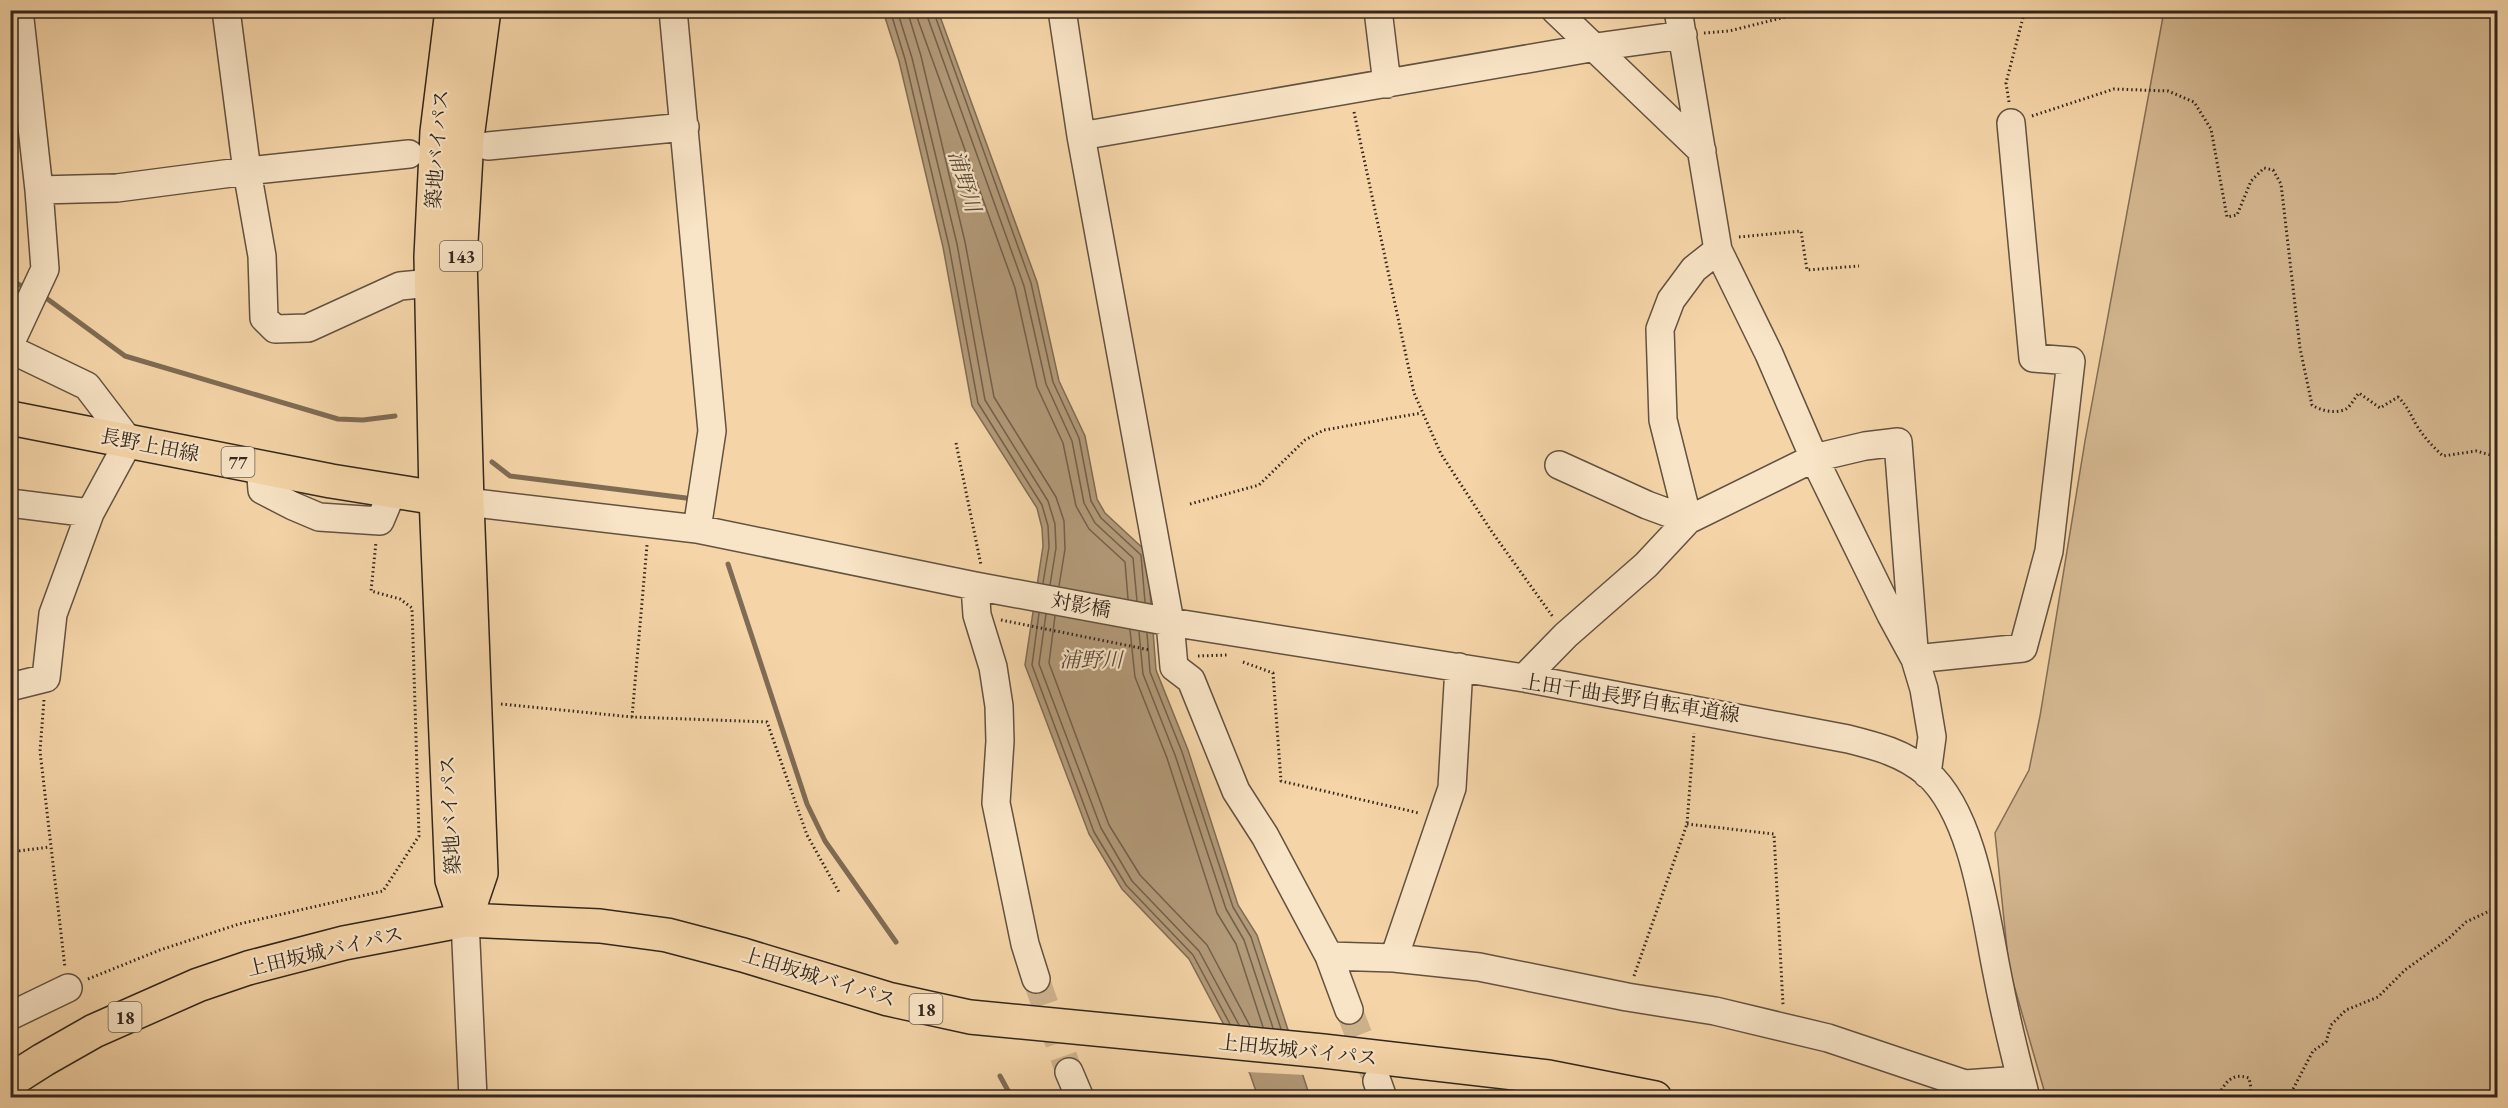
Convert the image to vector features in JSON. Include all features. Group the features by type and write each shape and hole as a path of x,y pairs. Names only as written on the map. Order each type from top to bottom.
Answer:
{"main road":[{"name":"築地バイパス","path":"452,10 437,132 431,283 452,500 475,701 481,873 465,920"},
{"name":"築地バイパス","path":"465,920 452,880 452,500 460,259 467,138 484,10"},
{"name":"長野上田線","path":"10,418 263,467 452,500"},
{"name":"上田坂城バイパス","path":"10,1081 43,1059 94,1031 198,984 248,968 344,943 465,920 600,926 667,935 743,954 888,999 970,1017 1323,1051 1548,1077 1655,1098"}],"street":[{"path":"10,687 46,678 53,614 90,513 129,441 87,386 10,347 45,269 39,190 19,10"},
{"path":"226,10 247,171 262,256 264,318 275,329 308,328 400,286 431,283"},
{"path":"673,10 712,431 698,529"},
{"path":"1062,10 1081,136 1165,620 1168,654 1174,668 1191,680 1236,791 1265,836 1329,956 1350,1010"},
{"path":"1378,10 1387,84"},
{"path":"1555,10 1702,151"},
{"path":"1081,136 1596,47 1680,23 1717,244 1769,354 1814,458 1890,615 1915,659"},
{"path":"1915,659 2023,648 2049,551 2071,361 2033,358 2011,123"},
{"path":"488,146 685,127"},
{"path":"39,190 117,188 247,171 409,154"},
{"path":"1688,520 1663,420 1660,328 1671,300 1694,269 1717,244"},
{"path":"1524,678 1566,635 1646,565 1688,520 1814,458 1865,446 1898,442 1915,659 1924,689 1932,737 1927,774"},
{"path":"1559,465 1647,506 1688,520"},
{"path":"263,467 262,490 319,517 380,521 393,490"},
{"name":"対影橋","path":"452,500 698,529 987,588 1165,620 1524,678 1848,739 1889,750 1927,774 1947,798 1962,831 1985,905 1997,972 2023,1088"},
{"path":"10,503 90,513"},
{"path":"987,588 976,615 993,667 999,706 1000,741 996,803 1025,944 1036,979"},
{"path":"1394,958 1452,788 1459,667"},
{"path":"465,920 473,1098"},
{"path":"1329,956 1394,958 1479,967 1627,997 1715,1011 1828,1038 1965,1084 2006,1081 2023,1088"},
{"path":"10,1016 68,988"},
{"path":"1069,1072 1080,1098"}],"path":[{"path":"1680,23 1729,31 1814,10"},
{"path":"2025,10 2006,83 2011,123 2114,89 2168,91 2194,102 2211,129 2227,217 2237,215 2251,181 2264,168 2273,170 2281,184 2300,348 2312,405 2333,412 2347,408 2359,393 2380,408 2398,397 2409,407 2417,426 2443,456 2476,451 2498,457"},
{"path":"1350,90 1414,393 1441,454 1566,635"},
{"path":"1717,244 1801,231 1807,270 1859,266"},
{"path":"1190,504 1259,485 1305,440 1324,430 1422,413"},
{"path":"956,443 987,588"},
{"path":"46,678 40,751 68,988 160,950 240,924 383,891 419,836 412,608 400,599 372,591 380,521"},
{"path":"632,717 649,523"},
{"path":"1004,620 1168,654 1233,655"},
{"path":"1243,662 1273,674 1281,781 1441,819"},
{"path":"475,701 632,717 767,722 807,835 840,894"},
{"path":"1627,997 1687,824 1696,710"},
{"path":"1687,824 1774,834 1784,1028"},
{"path":"10,852 51,847"},
{"path":"2283,1098 2294,1089 2313,1051 2326,1042 2331,1025 2346,1010 2378,997 2405,970 2433,951 2466,922 2498,908"},
{"path":"2217,1098 2225,1083 2234,1076 2242,1076 2249,1078 2251,1088 2249,1098"}],"shaded area":[{"path":"2164,11 2497,11 2497,1097 2046,1097 2009,968 1995,833 2029,770 2085,441"}],"water":[{"name":"浦野川","path":"883,11 938,11 1037,282 1059,381 1085,436 1097,499 1105,513 1147,552 1156,670 1188,750 1238,905 1257,935 1310,1097 1258,1097 1250,1074 1189,959 1122,889 1089,834 1025,665 1043,546 1042,528 1037,508 972,406 943,247 899,61"}],"pier":[{"path":"1223,1028 1293,1035 1306,1075 1246,1072"}],"waterway":[{"path":"10,280 28,289"},
{"path":"42,295 125,356 338,419 363,420 395,416"},
{"path":"492,462 510,476 686,498"},
{"path":"728,564 807,804 825,841 896,942"},
{"path":"1000,1076 1012,1098"}],"tunnel":[{"path":"1036,979 1069,1072"},
{"path":"1349,1010 1374,1074"}]}
